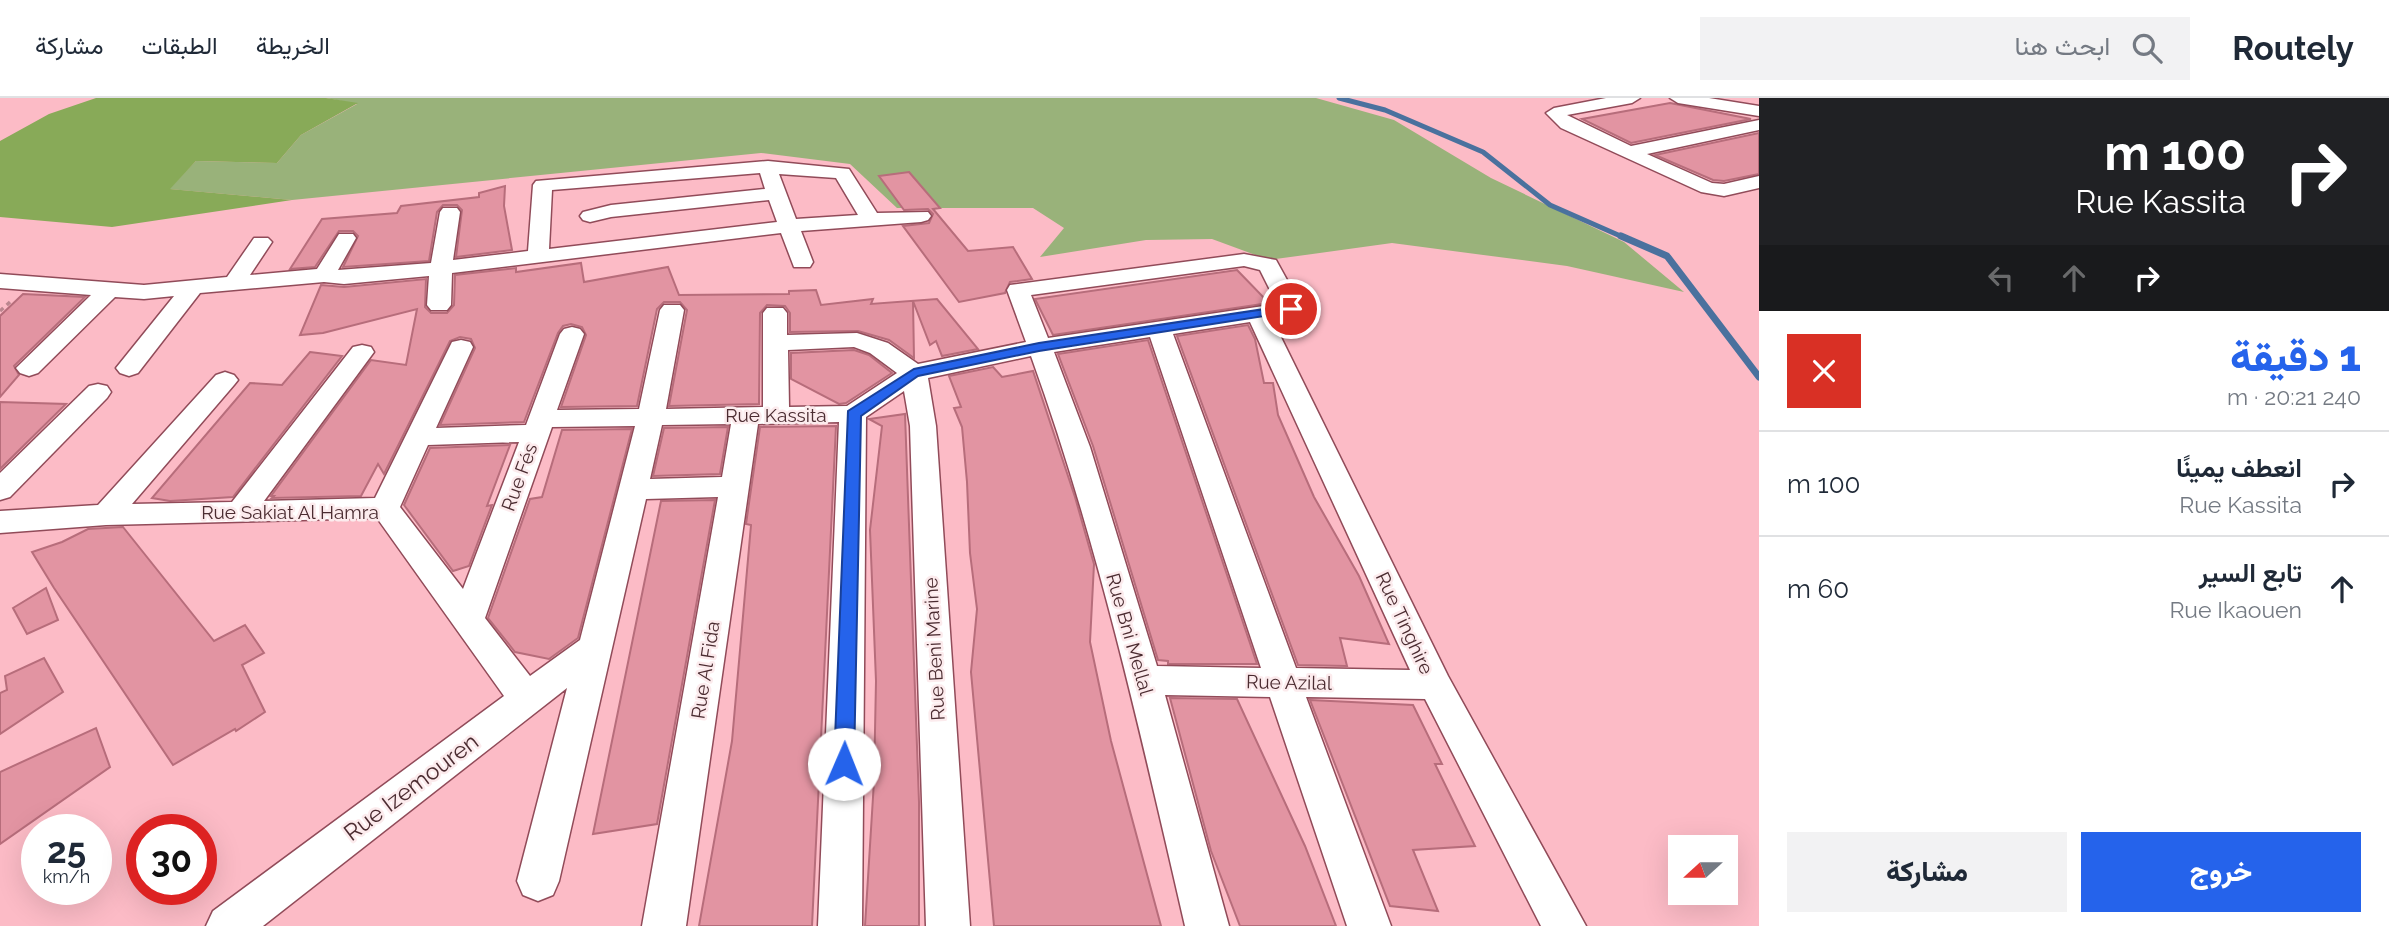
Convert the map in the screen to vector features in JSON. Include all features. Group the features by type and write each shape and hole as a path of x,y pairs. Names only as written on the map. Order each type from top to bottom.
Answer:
{"street":[{"path":"1632,98 1554,113 1567,124 1708,188 1724,190 1759,182"},
{"path":"1678,98 1759,111"},
{"path":"1629,152 1759,125"},
{"path":"768,167 775,194 791,226 802,262"},
{"path":"538,254 543,185 768,167 842,173 870,218"},
{"path":"590,216 611,211 775,194"},
{"path":"439,305 441,268 450,212"},
{"path":"6,281 144,292 324,275 370,276 791,226 922,216"},
{"path":"324,275 346,238"},
{"path":"235,282 261,242"},
{"name":"Rue Bni Mellal","path":"1207,926 1143,680 1083,468 1018,290 1244,260 1268,265 1291,309"},
{"path":"129,368 194,286"},
{"path":"29,368 111,288"},
{"name":"Rue Kassita","path":"419,437 651,416 853,414 914,373 1039,347 1291,309"},
{"path":"538,881 651,416 672,310"},
{"name":"Rue Al Fida","path":"664,926 735,487 761,414 775,343 775,313"},
{"name":"Rue Tinghire","path":"1258,314 1435,685 1564,926"},
{"path":"1159,329 1370,926"},
{"name":"Rue Fés","path":"468,620 572,334"},
{"path":"775,343 857,340 879,348 914,373"},
{"path":"385,508 461,347"},
{"path":"240,512 362,352"},
{"name":"Rue Beni Marine","path":"914,373 923,426 948,926"},
{"path":"106,515 225,380"},
{"path":"0,490 98,392"},
{"path":"839,926 853,414"},
{"path":"633,489 735,487"},
{"name":"Rue Sakiat Al Hamra","path":"0,522 106,515 385,508 527,699"},
{"name":"Rue Izemouren","path":"228,926 594,648"},
{"name":"Rue Azilal","path":"1143,680 1435,685"}],"green space":[{"path":"96,98 326,98 358,103 301,135 277,163 196,161 170,189 292,200 112,227 0,217 0,141 49,114"},
{"path":"326,98 1316,98 1394,120 1491,178 1624,242 1684,292 1567,266 1392,243 1269,260 1212,239 1146,240 1040,257 1064,228 1033,208 897,208 850,164 761,153 292,200 169,189 196,161 277,163 301,135 357,104"}],"building":[{"path":"1670,103 1751,119 1631,143 1582,119"},
{"path":"1759,133 1759,174 1724,181 1713,180 1655,155"},
{"path":"909,172 940,208 933,209 968,251 1013,247 1032,279 1010,282 1005,293 959,302 903,226 929,223 933,214 928,209 904,210 879,176"},
{"path":"505,186 504,206 512,250 456,257 462,210 457,205 443,205 437,212 429,261 343,267 358,236 353,231 339,231 315,267 290,269 322,219 397,213 401,206 479,197 479,193"},
{"path":"581,263 584,282 668,267 679,295 789,294 789,291 816,290 821,305 873,299 871,304 937,299 978,349 942,356 936,341 930,345 913,301 914,358 889,340 858,331 790,332 790,313 785,306 767,305 760,313 759,404 669,406 687,310 680,302 664,302 657,309 637,406 561,407 586,335 582,327 571,324 563,326 558,333 524,422 440,425 475,348 471,339 460,337 450,341 384,474 378,464 361,496 272,498 371,360 406,365 417,309 323,333 300,335 321,285 344,287 426,279 425,307 431,313 447,313 454,305 455,275 516,268 516,272"},
{"path":"1237,270 1269,303 1053,335 1035,299"},
{"path":"23,294 85,297 14,366 19,375 0,397 0,316"},
{"path":"1248,325 1255,339 1264,383 1273,383 1278,415 1314,497 1359,576 1389,644 1340,638 1347,666 1298,665 1177,336"},
{"path":"1148,340 1257,664 1168,664 1168,661 1158,660 1093,446 1058,354"},
{"path":"854,350 869,355 892,373 846,403 839,404 791,379 791,353"},
{"path":"310,352 342,356 233,497 170,501 152,498 250,383 282,385"},
{"path":"993,367 1002,377 1033,371 1075,497 1094,564 1090,642 1111,741 1161,926 994,926 971,672 977,609 970,553 962,427 954,408 961,407 949,376"},
{"path":"0,402 66,404 0,469"},
{"path":"905,414 919,802 919,926 865,926 874,781 876,681 870,530 882,426 869,419"},
{"path":"836,426 812,926 699,926 732,741 751,525 746,524 760,427"},
{"path":"728,427 720,474 653,476 664,428"},
{"path":"632,429 578,638 549,659 515,652 488,618 530,499 542,497 562,430"},
{"path":"510,445 487,506 492,505 469,566 453,571 404,505 430,448"},
{"path":"715,500 657,824 593,834 661,501"},
{"path":"123,527 214,641 245,625 264,653 242,665 265,712 173,765 32,552 62,542 88,529"},
{"path":"46,588 58,620 27,634 13,608"},
{"path":"44,658 63,692 0,734 0,693 7,690 5,676"},
{"path":"1170,698 1237,699 1305,846 1336,926 1240,926 1211,851"},
{"path":"1310,700 1413,705 1442,764 1435,764 1475,846 1413,850 1438,911 1390,906"},
{"path":"96,728 110,767 43,814 21,814 21,829 0,844 0,772"}],"waterway":[{"path":"1339,98 1385,110 1483,152 1550,205 1625,238"},
{"path":"1621,236 1667,256 1759,377"}],"route":[{"path":"844,764 853,414 914,373 1039,347 1291,309"}]}
